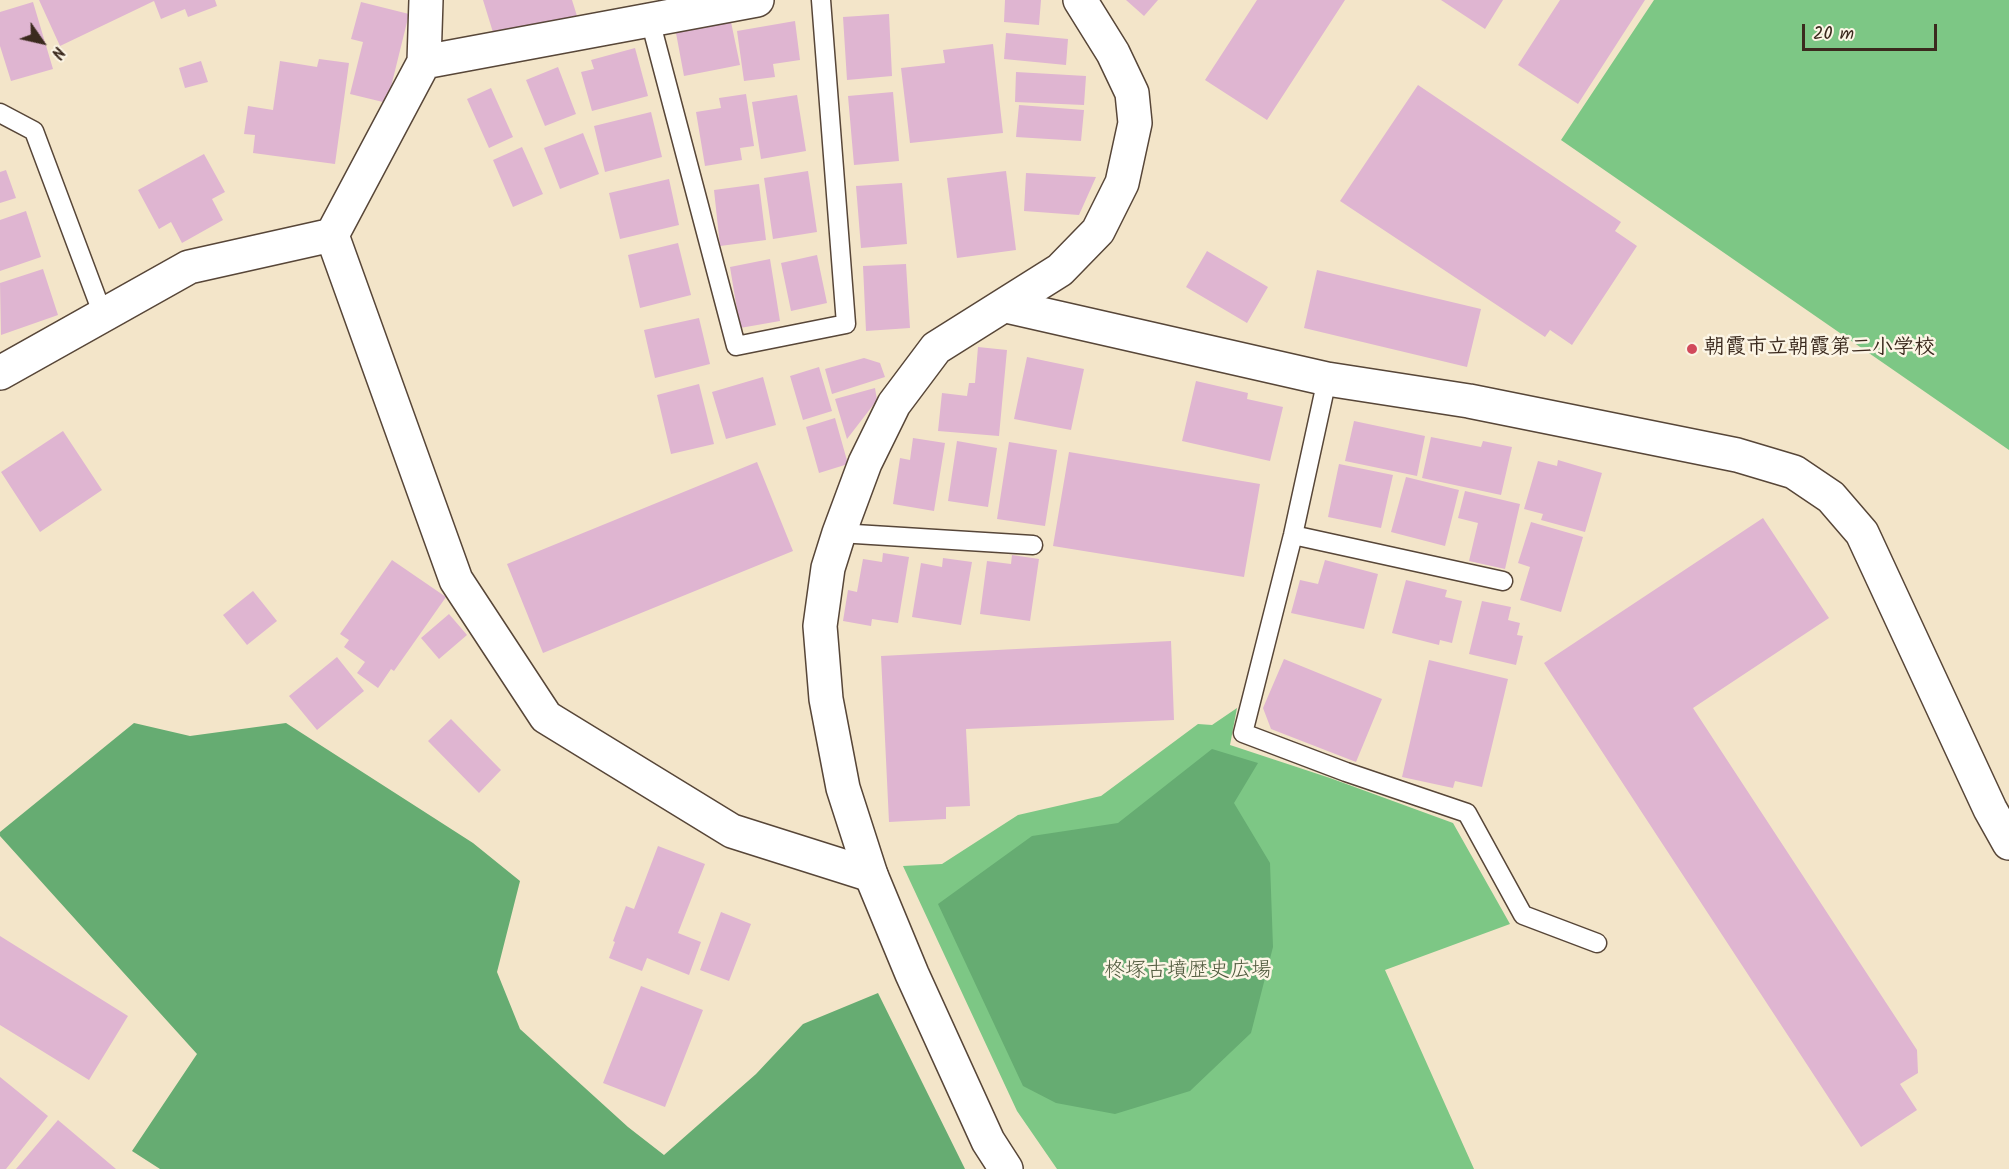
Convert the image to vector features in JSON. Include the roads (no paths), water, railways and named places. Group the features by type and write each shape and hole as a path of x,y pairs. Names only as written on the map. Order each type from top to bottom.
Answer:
{"street":[{"path":"426,0 424,62 332,236 456,580 546,717 732,831 871,875"},
{"path":"424,62 757,0"},
{"path":"1006,1169 988,1141 912,974 871,875 843,788 826,699 820,626 828,568 839,532 865,463 894,404 936,348 1060,270 1098,231 1122,183 1135,123 1132,93 1113,53 1080,0"},
{"path":"0,372 189,267 332,236"},
{"path":"1006,306 1327,379 1469,401 1737,455 1794,472 1831,497 1862,533 1990,809 2009,843"}],"lane":[{"path":"650,20 736,346 846,324 821,0"},
{"path":"0,113 34,131 103,315"},
{"path":"1327,379 1293,535 1243,733 1346,772 1467,813 1523,915 1597,944"},
{"path":"839,532 1033,544"},
{"path":"1293,535 1503,581"}],"place":[{"name":"朝霞市立朝霞第二小学校","path":"1692,349"}],"park label":[{"name":"柊塚古墳歴史広場","path":"1188,972"}]}
